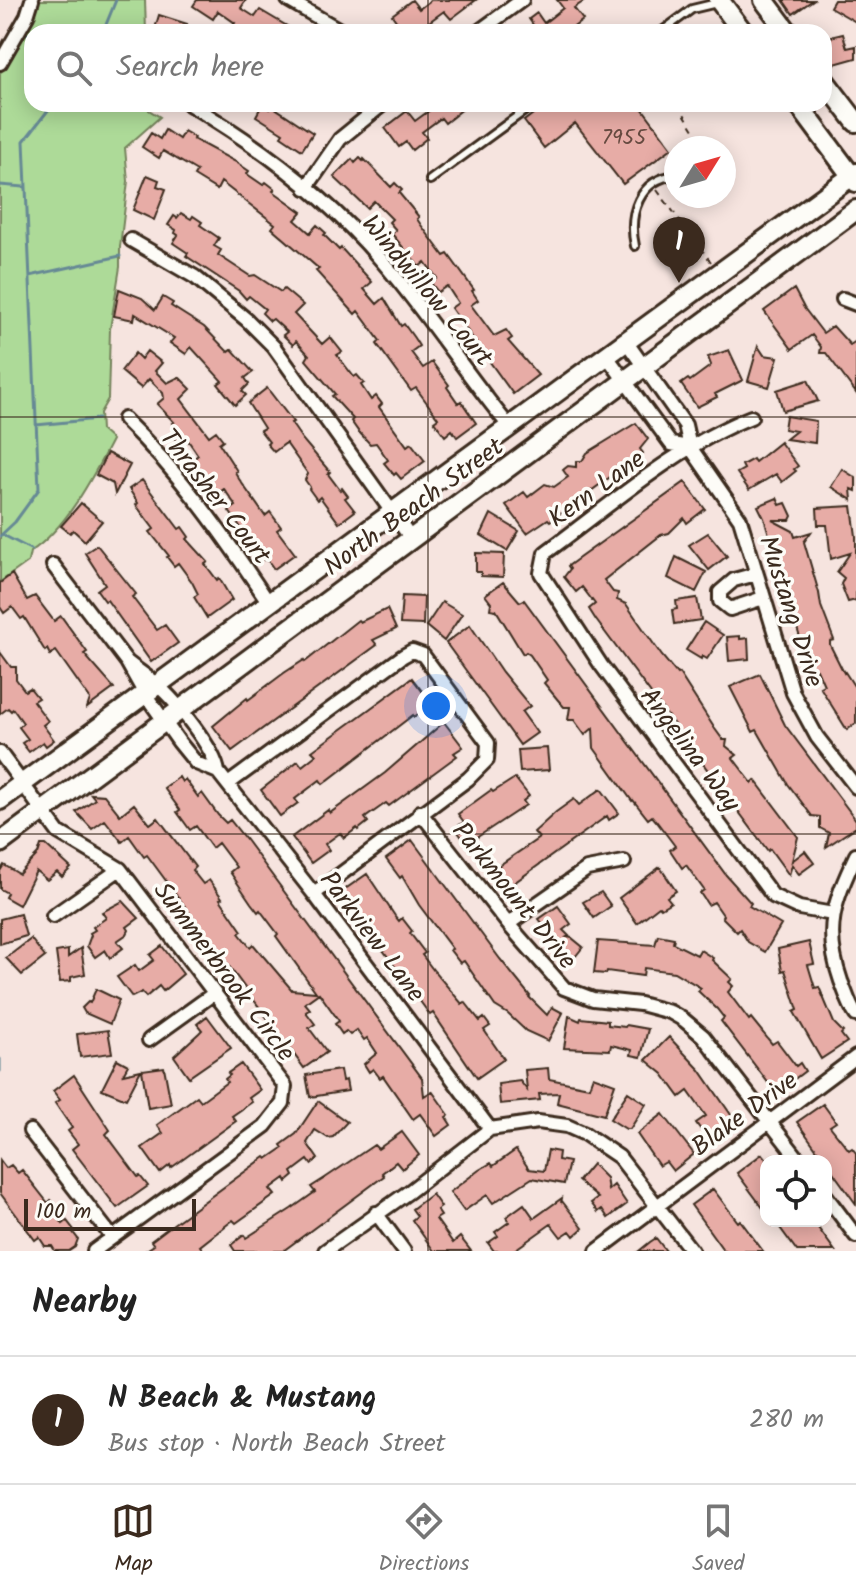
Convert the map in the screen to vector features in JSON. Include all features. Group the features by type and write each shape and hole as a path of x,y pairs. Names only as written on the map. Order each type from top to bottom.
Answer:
{"main road":[{"path":"764,0 782,24"},
{"path":"721,1 737,24"},
{"path":"832,90 856,122"},
{"path":"804,112 855,177"},
{"name":"North Beach Street","path":"0,800 625,340 855,177"},
{"name":"North Beach Street","path":"0,843 856,210"}],"street":[{"path":"0,63 27,16 32,0"},
{"path":"288,0 306,4 332,24"},
{"path":"489,24 522,0"},
{"name":"Windwillow Court","path":"203,112 230,128 306,188 381,260 509,426"},
{"path":"306,188 340,139 373,112"},
{"path":"131,240 195,277 274,347 412,540"},
{"path":"843,299 856,304"},
{"name":"Mustang Drive","path":"625,340 685,425 690,447 740,519 793,693 817,737 856,787"},
{"name":"Mustang Drive","path":"606,355 671,444 690,447"},
{"name":"Kern Lane","path":"541,573 545,553 690,447 719,430 751,417"},
{"name":"Thrasher Court","path":"124,419 174,470 214,521 269,603"},
{"path":"53,565 151,690"},
{"name":"Angelina Way","path":"541,573 601,665 773,896 799,908 833,914"},
{"path":"756,574 734,580 720,592 720,601 730,609 763,598"},
{"path":"228,784 412,651 423,655 488,743 487,760 314,894"},
{"name":"Parkview Lane","path":"151,690 217,761 218,772"},
{"name":"Parkview Lane","path":"151,690 171,715 196,763 218,772 228,784 490,1129"},
{"name":"Summerbrook Circle","path":"0,753 58,832 120,869 285,1086 283,1103 265,1126 94,1251"},
{"name":"Parkmount Drive","path":"420,812 508,924 564,988 593,999 640,1004 670,1012 684,1020 703,1036 796,1155"},
{"path":"856,855 838,894 833,914 832,955 851,1009 856,1015"},
{"path":"508,924 587,869 624,862"},
{"path":"53,916 120,869"},
{"path":"149,1040 213,994"},
{"name":"Blake Drive","path":"597,1251 856,1057"},
{"path":"325,1251 490,1129 538,1122 567,1126 619,1157 692,1251"},
{"path":"30,1131 112,1237"},
{"path":"832,1204 856,1236"},
{"path":"376,1213 404,1251"}],"lane":[{"path":"672,24 692,9 721,1"},
{"path":"430,180 523,112"},
{"path":"635,246 631,229 633,211 640,196 652,184 664,180"}],"path":[{"path":"683,112 694,130 693,136"},
{"path":"652,184 711,263"}],"green space":[{"path":"40,0 145,0 146,24 28,24"},
{"path":"24,33 24,112 152,112 160,117 125,148 128,181 120,267 110,329 108,399 100,413 101,430 112,440 66,517 30,552 28,562 0,582 0,73 12,58"}],"building":[{"path":"197,0 246,0 241,8 255,17 260,10 284,24 234,24 218,11 213,19 193,6"},
{"path":"412,0 419,9 431,0 476,0 451,19 444,11 429,22 430,24 398,24 392,15"},
{"path":"557,0 586,0 574,8 583,20 578,24 532,24 529,19 537,13 544,23 563,8"},
{"path":"783,0 813,0 793,14"},
{"path":"834,0 856,0 856,22 830,7"},
{"path":"159,15 187,24 156,24"},
{"path":"843,34 847,48 856,46 856,58 832,65 832,37"},
{"path":"258,112 281,112 313,133 302,150 256,116"},
{"path":"406,112 415,121 427,112 459,112 445,123 441,118 422,132 427,138 412,150 406,142 399,147 385,128"},
{"path":"536,112 645,112 664,137 664,154 623,184 575,123 544,148 524,121"},
{"path":"165,130 179,139 184,131 236,162 249,171 247,174 263,185 266,182 275,189 273,191 302,212 295,220 310,233 317,225 326,233 324,235 339,250 341,248 372,282 364,289 377,304 384,298 401,326 404,324 419,346 411,352 423,368 432,362 458,403 461,401 476,423 457,437 452,430 445,436 434,421 438,418 416,388 411,391 358,311 355,314 316,271 319,269 272,228 275,224 221,182 217,190 194,176 197,171 163,151 159,158 142,147 151,133 160,139"},
{"path":"360,158 391,187 395,183 402,190 399,193 419,217 417,219 421,225 444,256 448,254 474,290 478,300 471,305 494,336 506,330 512,338 508,341 538,375 513,394 451,308 458,303 447,286 438,292 431,283 437,278 425,262 419,267 392,234 396,230 389,222 392,219 374,201 367,208 334,177 352,159 355,163"},
{"path":"147,175 159,180 157,186 166,189 154,220 133,210"},
{"path":"181,213 191,219 193,216 219,238 214,246 221,250 218,255 281,292 284,289 303,305 294,314 322,344 330,337 342,352 337,355 354,377 357,375 364,383 361,385 371,400 376,396 382,404 379,407 407,446 411,443 425,461 401,479 396,473 394,475 384,463 388,460 376,443 370,444 358,431 351,421 353,419 332,396 335,394 306,360 309,355 296,341 293,345 283,335 287,332 273,319 270,321 262,313 265,309 249,296 246,299 239,291 186,256 188,253 173,243 178,235 168,225 174,216 177,218"},
{"path":"119,289 142,298 155,310 163,297 173,303 171,306 204,327 228,352 232,349 253,372 245,378 249,384 242,391 246,395 235,405 218,384 222,381 191,347 186,354 170,343 174,338 135,314 134,320 114,316"},
{"path":"794,289 823,333 833,326 850,345 856,341 856,393 826,353 820,353 821,347 812,335 792,349 764,311"},
{"path":"758,346 764,355 778,357 769,387 748,381"},
{"path":"729,350 743,380 697,407 681,384 711,365 708,357"},
{"path":"147,351 162,363 155,371 167,383 179,377 191,389 181,399 209,436 216,431 223,440 219,443 239,479 265,516 270,512 281,527 277,530 295,554 274,569 229,511 236,506 224,489 216,495 191,461 198,455 187,439 179,445 172,435 178,431 174,422 157,404 164,398 163,393 149,379 141,388 121,371 135,353 141,359"},
{"path":"808,380 818,401 783,411 777,390"},
{"path":"267,388 340,490 342,488 348,496 345,498 355,511 339,523 320,497 317,500 309,489 305,480 308,474 286,443 274,452 267,444 269,442 260,430 264,428 248,403"},
{"path":"786,416 816,421 815,443 786,439 796,431 784,429"},
{"path":"636,423 648,439 640,449 643,453 550,521 548,519 527,533 506,505 524,492 528,497 545,484 554,487 568,477 563,470 568,466 576,467 576,461 582,461 587,453"},
{"path":"780,442 798,466 794,469 796,471 782,482 776,474 749,490 737,473 744,469 742,465 753,459 755,462"},
{"path":"107,453 130,465 115,494 113,484 96,475"},
{"path":"842,469 856,478 856,491 851,489 852,500 831,487"},
{"path":"142,480 179,529 182,527 189,537 187,539 208,562 205,564 217,580 219,578 232,600 207,618 194,597 198,594 192,582 178,563 174,566 167,557 150,532 154,529 136,505 138,503 129,489"},
{"path":"685,482 705,509 687,523 684,518 669,533 661,535 604,580 613,592 618,593 617,600 626,604 662,656 679,673 715,729 723,740 727,740 726,746 737,755 733,758 752,783 755,780 798,837 792,861 805,851 814,863 799,874 792,865 789,875 770,849 768,851 596,620 589,609 595,604 582,587 576,592 564,577 570,569 568,566"},
{"path":"777,498 780,505 786,503 792,516 790,520 772,520 793,531 795,537 811,532 804,542 821,606 834,640 830,641 830,645 856,689 856,723 847,730 820,687 824,685 817,669 812,671 807,661 758,506"},
{"path":"81,503 102,521 85,541 73,530 70,533 61,526"},
{"path":"852,506 856,536 856,600 848,602 841,584 844,578 837,572 850,553 831,559 827,525 818,525 817,508"},
{"path":"491,514 519,531 507,551 481,535"},
{"path":"708,533 727,556 709,570 689,545"},
{"path":"97,545 136,594 132,597 157,630 165,625 178,643 151,662 97,590 105,584 85,553"},
{"path":"476,553 504,554 503,577 481,576 481,572 476,572"},
{"path":"676,557 706,572 696,592 668,578"},
{"path":"12,574 27,600 35,596 54,621 61,616 87,652 84,654 114,688 87,708 90,699 56,651 50,655 47,649 45,651 24,617 21,619 12,607 4,613 0,607 0,583"},
{"path":"503,582 520,602 524,600 726,875 751,903 749,906 781,925 765,952 748,942 740,929 737,932 722,917 714,902 708,905 700,893 704,890 686,865 682,868 670,850 675,846 652,816 648,819 632,801 594,748 593,728 585,735 574,720 568,720 570,707 564,707 544,683 547,680 530,655 526,652 523,654 496,610 490,609 491,603 485,595"},
{"path":"402,596 424,597 423,625 400,624"},
{"path":"697,598 701,620 674,624 672,610 677,609 676,601"},
{"path":"442,602 462,614 444,641 426,626"},
{"path":"387,609 396,629 373,640 377,645 232,751 213,726 247,698 305,662 358,620 360,622"},
{"path":"704,622 723,635 707,659 702,656 701,659 686,650"},
{"path":"470,625 530,706 522,712 537,733 520,745 446,643"},
{"path":"740,636 740,639 748,638 749,659 729,661 727,637"},
{"path":"0,652 11,667 16,667 16,679 25,691 30,688 38,698 33,701 48,721 43,725 54,740 46,746 43,742 29,752 22,743 28,739 19,727 23,723 13,709 8,708 0,714"},
{"path":"760,674 785,725 856,820 856,827 826,847 829,833 820,828 820,817 812,816 788,784 757,730 753,732 730,687"},
{"path":"412,678 432,704 323,784 320,780 295,799 298,803 280,816 261,790 298,761 302,766 316,755 312,751"},
{"path":"444,722 463,747 454,753 457,756 389,806 386,803 365,818 368,822 358,830 344,838 340,833 325,844 329,850 311,863 292,837 385,773"},
{"path":"547,748 549,770 520,772 518,750"},
{"path":"179,777 182,782 185,779 198,797 202,793 218,815 226,823 230,820 246,840 422,1078 424,1096 432,1091 449,1115 446,1117 451,1125 436,1136 420,1114 413,1119 383,1076 380,1078 373,1069 369,1072 364,1064 377,1053 367,1038 364,1040 357,1030 350,1035 346,1031 342,1034 335,1024 339,1021 319,993 305,1003 310,1009 306,1012 315,1024 309,1028 327,1052 304,1068 147,855 144,857 129,836 122,842 105,820 92,829 76,812 95,799 91,794 104,795 120,815 134,804 150,824 158,818 195,867 192,870 203,884 209,880 222,898 242,931 239,933 250,947 253,944 292,990 316,992 276,936 278,934 230,872 236,867 218,843 212,848 196,826 190,830 177,812 180,810 164,788"},
{"path":"515,778 529,796 523,801 526,805 467,844 455,828 464,822 458,814 491,790 493,792"},
{"path":"601,789 619,813 609,820 607,816 504,890 491,871 539,838 534,832 556,812 574,799 579,805"},
{"path":"412,840 529,997 547,1015 552,1007 563,1013 548,1041 526,1031 495,1006 464,961 460,963 450,950 402,876 400,878 386,859"},
{"path":"41,845 46,845 71,868 62,877 57,872 47,880 36,871 19,905 5,897 7,893 0,889 0,871 4,865 19,874 38,854"},
{"path":"660,867 676,891 667,897 671,902 661,908 659,906 637,923 619,898"},
{"path":"367,874 395,916 399,921 402,918 412,931 410,933 425,953 422,955 434,971 462,1004 465,1002 480,1021 484,1018 490,1026 484,1030 504,1059 477,1078 433,1013 430,1015 341,892"},
{"path":"601,892 611,906 594,918 583,902"},
{"path":"123,901 139,918 127,927 127,934 117,941 123,948 110,958 105,950 95,957 87,946 90,933 95,930 93,927 106,918 102,912"},
{"path":"558,906 571,924 563,930 567,937 583,947 571,962 549,947 539,933 546,928 539,919"},
{"path":"20,914 26,936 0,944 0,919"},
{"path":"658,935 674,938 673,943 697,955 700,950 713,958 732,979 729,982 733,986 728,992 749,1020 751,1018 772,1044 777,1041 796,1066 800,1063 805,1071 776,1093 721,1021 724,1018 698,991 701,988 674,972 644,968 643,976 607,971 606,974 594,973 598,941 655,945"},
{"path":"31,939 45,957 22,975 6,958"},
{"path":"809,942 814,964 808,965 815,988 819,987 834,1023 847,1042 821,1059 794,1012 798,1010 785,970 782,971 778,949"},
{"path":"162,946 183,974 163,991 159,986 146,997 142,992 132,997 117,977 135,965 139,971 154,960 150,955"},
{"path":"81,948 85,974 71,977 71,981 60,982 56,952 68,950 68,957"},
{"path":"96,989 119,1000 110,1024 85,1013 82,1008 90,1003"},
{"path":"207,1016 231,1048 189,1077 174,1056 202,1030 197,1024"},
{"path":"569,1016 580,1021 581,1018 608,1021 608,1025 648,1029 641,1057 631,1055 632,1050 611,1045 610,1050 564,1048"},
{"path":"108,1030 112,1053 80,1057 77,1034"},
{"path":"669,1037 700,1070 736,1122 712,1139 709,1135 706,1137 696,1123 706,1116 688,1091 680,1097 663,1074 646,1060"},
{"path":"117,1059 128,1065 123,1074 141,1070 126,1099 102,1089"},
{"path":"241,1064 260,1090 249,1098 252,1102 232,1116 236,1121 160,1173 142,1148 163,1133 157,1125 197,1096 201,1101 227,1082 228,1073"},
{"path":"164,1067 171,1104 148,1108 142,1070"},
{"path":"548,1068 549,1079 589,1087 593,1076 615,1084 604,1115 557,1103 559,1093 539,1094 540,1100 500,1104 498,1084 520,1081 527,1090 525,1070"},
{"path":"340,1070 348,1091 310,1097 306,1075"},
{"path":"74,1075 110,1130 106,1134 148,1186 117,1208 72,1149 78,1144 68,1131 72,1128 55,1103 60,1100 53,1091"},
{"path":"628,1092 646,1104 630,1129 626,1129 610,1119"},
{"path":"318,1101 347,1122 333,1137 328,1138 315,1130 307,1143 318,1159 311,1164 308,1160 292,1172 294,1176 287,1182 285,1178 270,1189 275,1195 236,1223 233,1220 219,1231 200,1246 204,1251 145,1251 154,1245 151,1241 172,1225 265,1157 267,1159 283,1148 281,1145 296,1134"},
{"path":"823,1104 836,1122 830,1126 849,1150 852,1148 856,1153 856,1204 832,1171 832,1155 821,1155 797,1122"},
{"path":"663,1114 694,1154 673,1171 666,1162 659,1166 637,1134"},
{"path":"402,1132 419,1155 402,1169 396,1162 382,1173 384,1176 283,1251 235,1251 231,1245 315,1192 311,1187 374,1145 378,1149"},
{"path":"516,1150 529,1169 544,1171 548,1150 559,1152 558,1160 569,1162 564,1184 532,1178 493,1203 487,1195 464,1211 450,1192 479,1170 491,1163 493,1166"},
{"path":"760,1156 760,1204 737,1173"},
{"path":"0,1160 6,1168 11,1165 18,1173 22,1170 48,1203 51,1200 57,1207 53,1210 63,1224 67,1221 74,1230 78,1239 75,1247 69,1251 55,1251 52,1246 45,1246 39,1237 35,1240 0,1193"},
{"path":"592,1164 606,1178 608,1190 614,1185 627,1204 608,1218 602,1209 598,1212 591,1203 598,1198 578,1181"},
{"path":"713,1189 763,1251 724,1251 691,1205"},
{"path":"432,1194 441,1207 437,1210 441,1216 436,1219 453,1243 460,1237 471,1251 434,1251 412,1220 417,1216 412,1209"},
{"path":"562,1198 561,1203 583,1228 574,1236 570,1231 561,1237 551,1224 513,1251 494,1251 488,1243 498,1236 495,1232 509,1222 506,1217 524,1204 534,1218"},
{"path":"779,1227 817,1227 835,1251 797,1251"},
{"path":"656,1238 666,1251 639,1251 650,1242"}],"waterway":[{"path":"106,24 116,0"},
{"path":"0,536 15,522 39,489 24,141 47,112"},
{"path":"0,185 24,187"},
{"path":"30,276 120,256"},
{"path":"36,425 98,419"},
{"path":"3,535 32,550"},
{"path":"0,1059 0,1071"}],"place":[{"name":"N Beach & Mustang","path":"679,283"}]}
